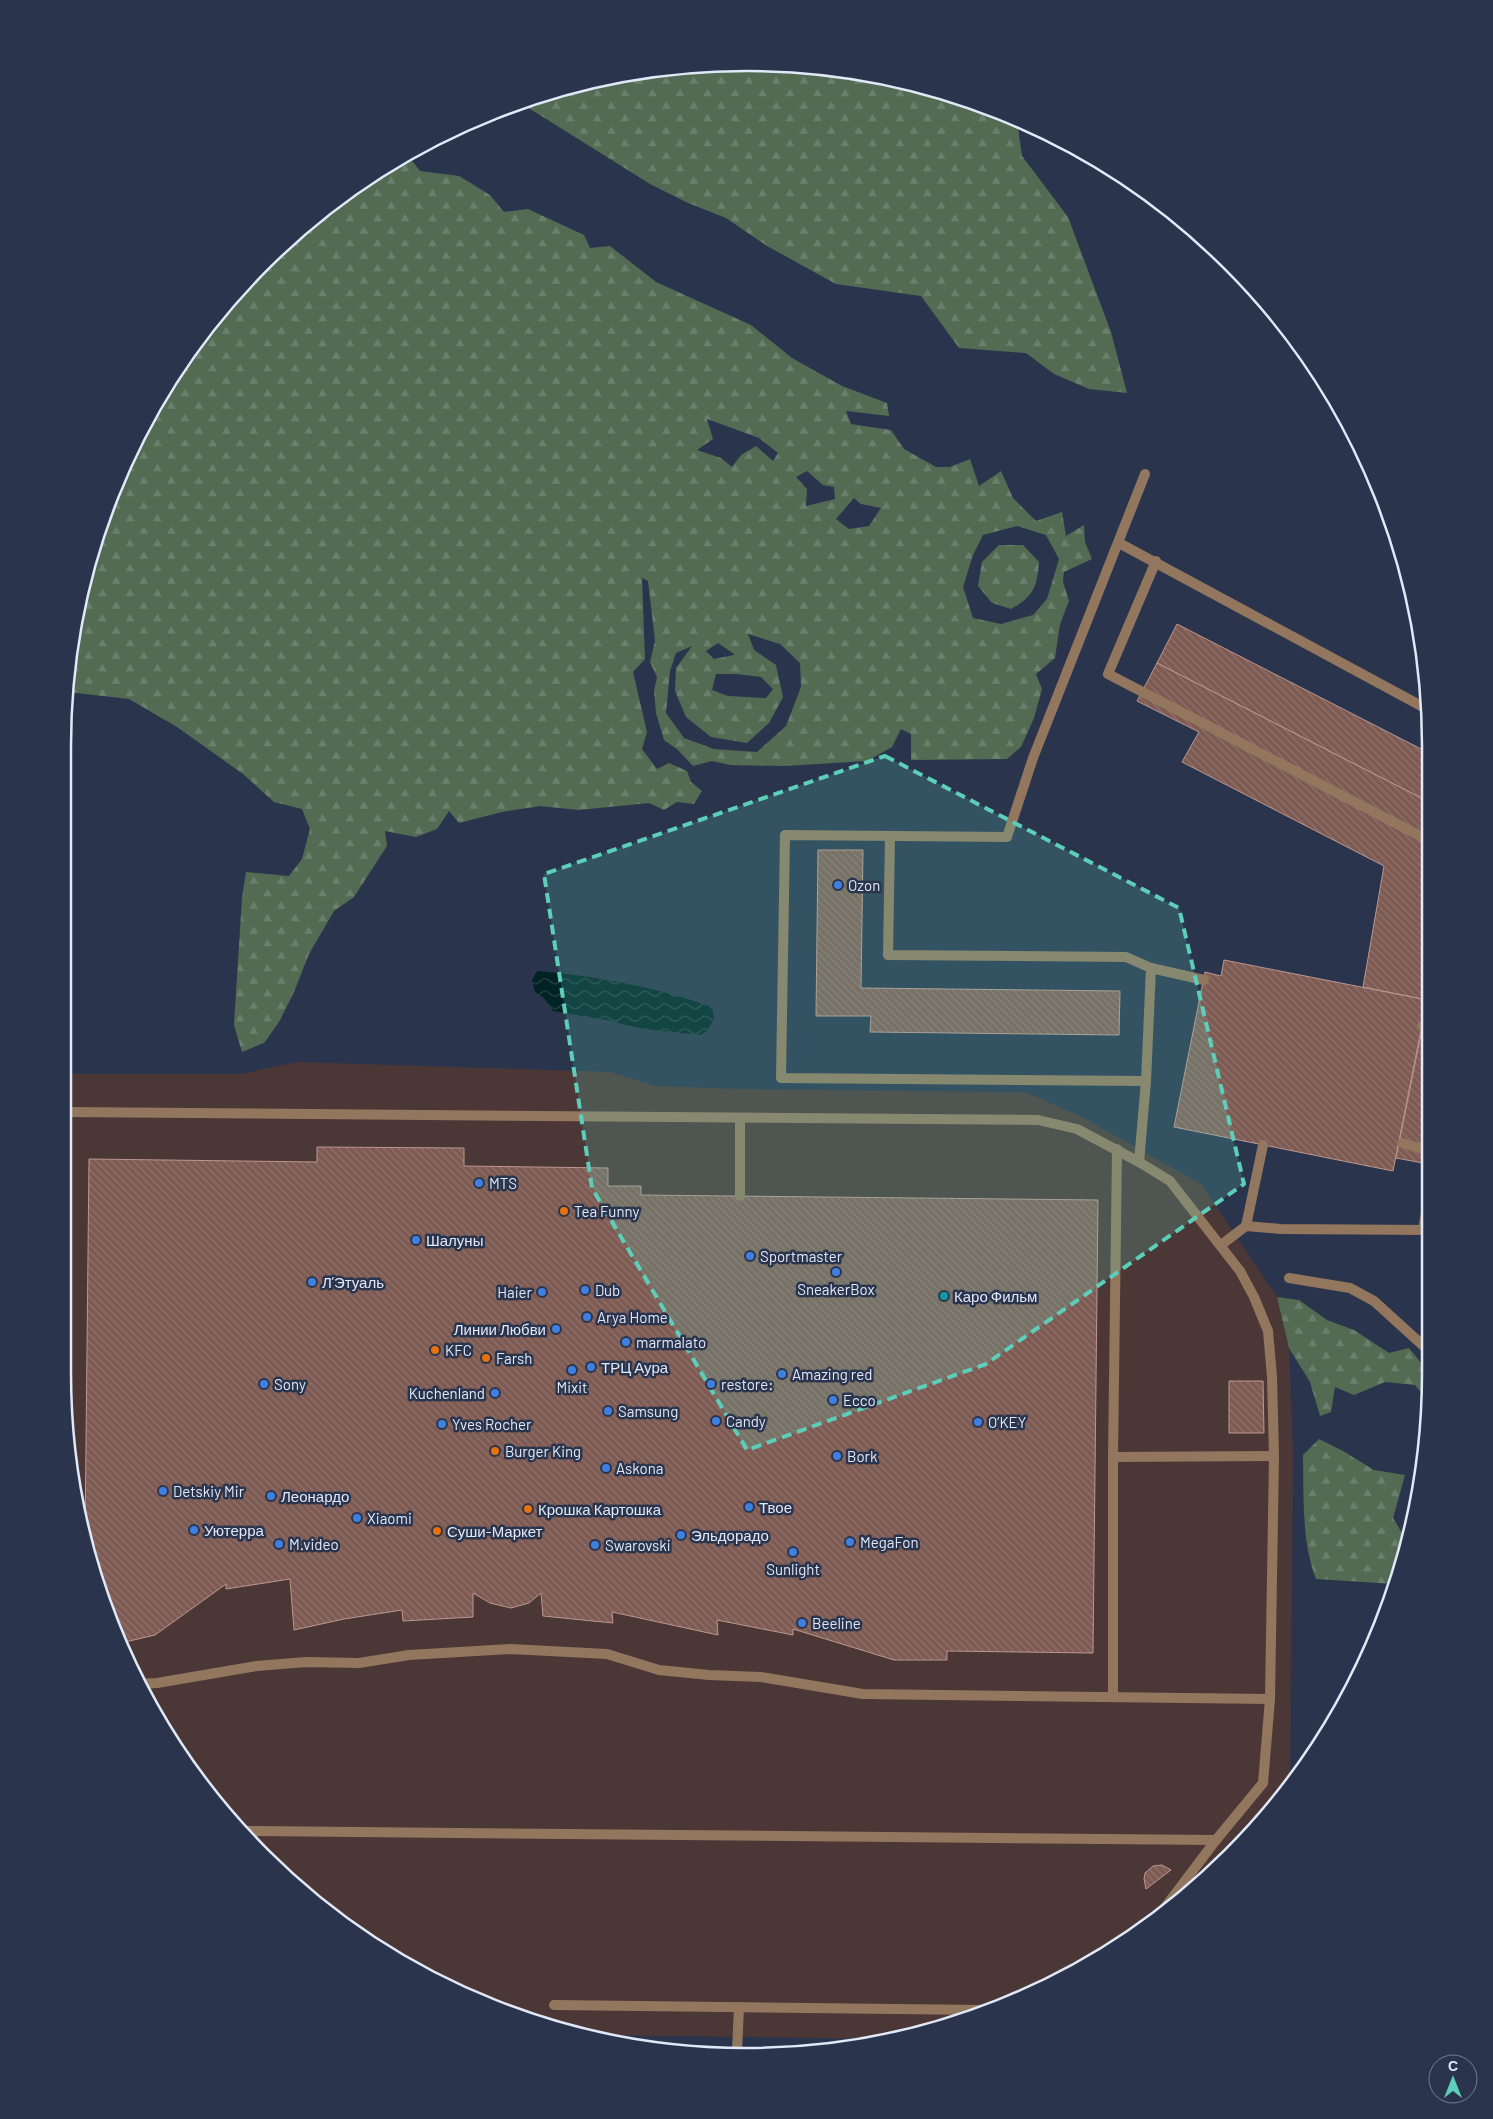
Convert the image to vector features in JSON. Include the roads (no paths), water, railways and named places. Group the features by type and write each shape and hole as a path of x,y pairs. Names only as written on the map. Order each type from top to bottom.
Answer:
{"lane":[{"path":"1145,474 1033,758 1007,837 785,835 781,1078 1146,1081"},
{"path":"1119,543 1420,705"},
{"path":"1156,562 1108,674 1422,836"},
{"path":"890,836 888,955 1126,957 1151,968 1204,980"},
{"path":"1139,1162 1146,1081 1151,968"},
{"path":"71,1112 1038,1120 1077,1129 1117,1149 1170,1181 1240,1270 1268,1331 1272,1377 1274,1456 1270,1699 1263,1783 1175,1894"},
{"path":"740,1118 740,1196"},
{"path":"1402,1143 1422,1148"},
{"path":"1222,1246 1246,1226 1263,1145"},
{"path":"1113,1697 1112,1457 1117,1149"},
{"path":"1246,1226 1281,1229 1422,1230"},
{"path":"1289,1278 1350,1288 1374,1301 1422,1346"},
{"path":"1112,1457 1274,1456"},
{"path":"148,1683 257,1666 306,1662 359,1663 409,1654 510,1649 607,1654 659,1670 709,1675 761,1677 863,1694 1270,1699"},
{"path":"251,1831 1216,1840"},
{"path":"554,2005 970,2010"},
{"path":"737,2048 739,2007"}],"water":[{"path":"537,971 603,979 648,988 712,1007 714,1019 707,1031 701,1035 643,1029 606,1020 553,1011 544,998 535,992 532,980"}],"place":[{"name":"Ozon","path":"838,885"},
{"name":"MTS","path":"479,1183"},
{"name":"Tea Funny","path":"564,1211"},
{"name":"Шалуны","path":"416,1240"},
{"name":"Sportmaster","path":"750,1256"},
{"name":"SneakerBox","path":"836,1272"},
{"name":"Л’Этуаль","path":"312,1282"},
{"name":"Dub","path":"585,1290"},
{"name":"Haier","path":"542,1292"},
{"name":"Каро Фильм","path":"944,1296"},
{"name":"Arya Home","path":"587,1317"},
{"name":"Линии Любви","path":"556,1329"},
{"name":"marmalato","path":"626,1342"},
{"name":"KFC","path":"435,1350"},
{"name":"Farsh","path":"486,1358"},
{"name":"ТРЦ Аура","path":"591,1367"},
{"name":"Mixit","path":"572,1370"},
{"name":"Amazing red","path":"782,1374"},
{"name":"Sony","path":"264,1384"},
{"name":"restore:","path":"711,1384"},
{"name":"Kuchenland","path":"495,1393"},
{"name":"Ecco","path":"833,1400"},
{"name":"Samsung","path":"608,1411"},
{"name":"Candy","path":"716,1421"},
{"name":"O’KEY","path":"978,1422"},
{"name":"Yves Rocher","path":"442,1424"},
{"name":"Burger King","path":"495,1451"},
{"name":"Bork","path":"837,1456"},
{"name":"Askona","path":"606,1468"},
{"name":"Detskiy Mir","path":"163,1491"},
{"name":"Леонардо","path":"271,1496"},
{"name":"Твое","path":"749,1507"},
{"name":"Крошка Картошка","path":"528,1509"},
{"name":"Xiaomi","path":"357,1518"},
{"name":"Уютерра","path":"194,1530"},
{"name":"Суши-Маркет","path":"437,1531"},
{"name":"Эльдорадо","path":"681,1535"},
{"name":"MegaFon","path":"850,1542"},
{"name":"M.video","path":"279,1544"},
{"name":"Swarovski","path":"595,1545"},
{"name":"Sunlight","path":"793,1552"},
{"name":"Beeline","path":"802,1623"}]}
